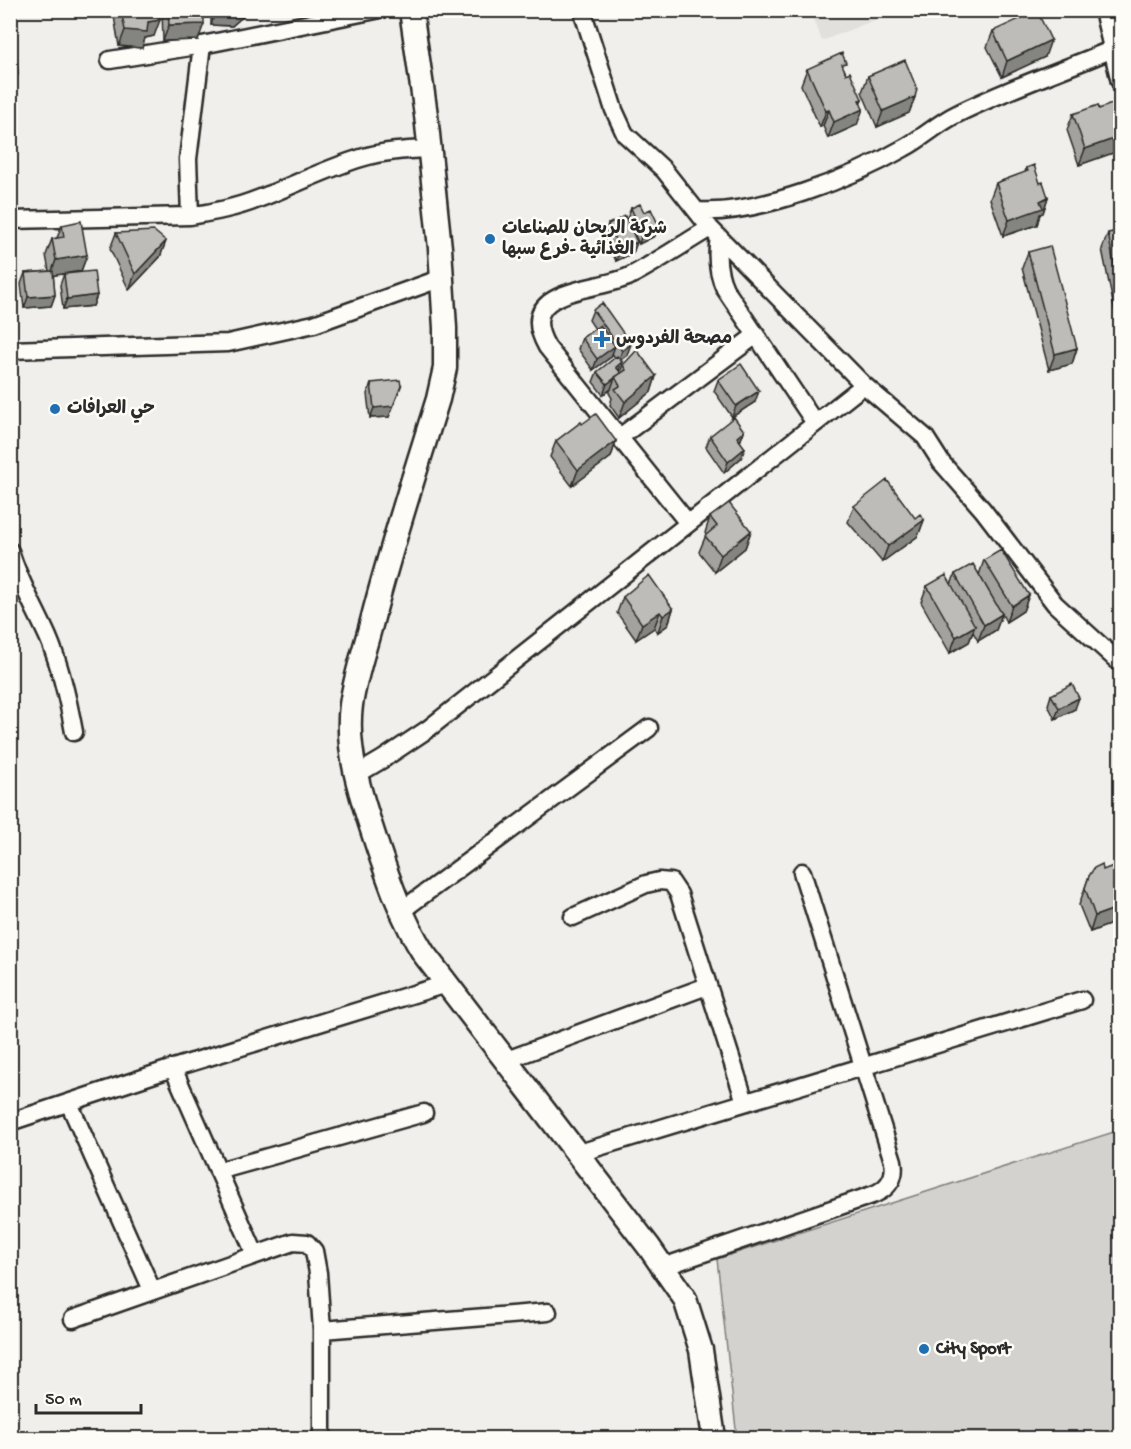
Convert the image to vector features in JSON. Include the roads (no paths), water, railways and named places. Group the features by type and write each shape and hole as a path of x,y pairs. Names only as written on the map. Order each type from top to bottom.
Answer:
{"street":[{"path":"110,60 202,45 376,10"},
{"path":"411,10 429,148 442,278 445,368 438,399 378,597 353,694 350,725 356,775 386,872 401,911 424,954 685,1299 701,1350 714,1438"},
{"path":"582,10 614,110 625,134 664,170 714,233 864,385 925,437 941,462 983,510 1056,604 1120,663"},
{"path":"1103,10 1120,82"},
{"path":"190,216 188,159 202,45"},
{"path":"698,211 737,210 773,201 836,179 902,149 959,113 1113,49"},
{"path":"10,220 190,216 230,208 258,199 362,158 393,151 429,148"},
{"path":"714,233 721,280 815,423"},
{"path":"688,523 547,347 540,335 538,317 544,307 556,298 574,290 628,277 714,233"},
{"path":"10,350 228,343 314,324 442,278"},
{"path":"620,437 756,335"},
{"path":"356,775 428,729 864,385"},
{"path":"10,551 13,569 57,660 74,732"},
{"path":"401,911 649,728"},
{"path":"663,1267 875,1194 888,1186 894,1174 893,1161 802,872"},
{"path":"573,917 646,884 659,880 671,882 680,894 745,1102"},
{"path":"10,1122 173,1068 446,984"},
{"path":"504,1061 707,986"},
{"path":"576,1154 1082,1000"},
{"path":"173,1068 255,1254"},
{"path":"69,1103 152,1290"},
{"path":"218,1171 424,1113"},
{"path":"73,1319 255,1254 293,1242 303,1242 314,1251 317,1264 322,1330 321,1438"},
{"path":"322,1330 548,1312"}],"place":[{"name":"شركة الريحان للصناعات الغذائية -فرع سبها","path":"490,239"},
{"name":"مصحة الفردوس","path":"602,339"},
{"name":"حي العرافات","path":"55,409"},
{"name":"City Sport","path":"924,1349"}]}
